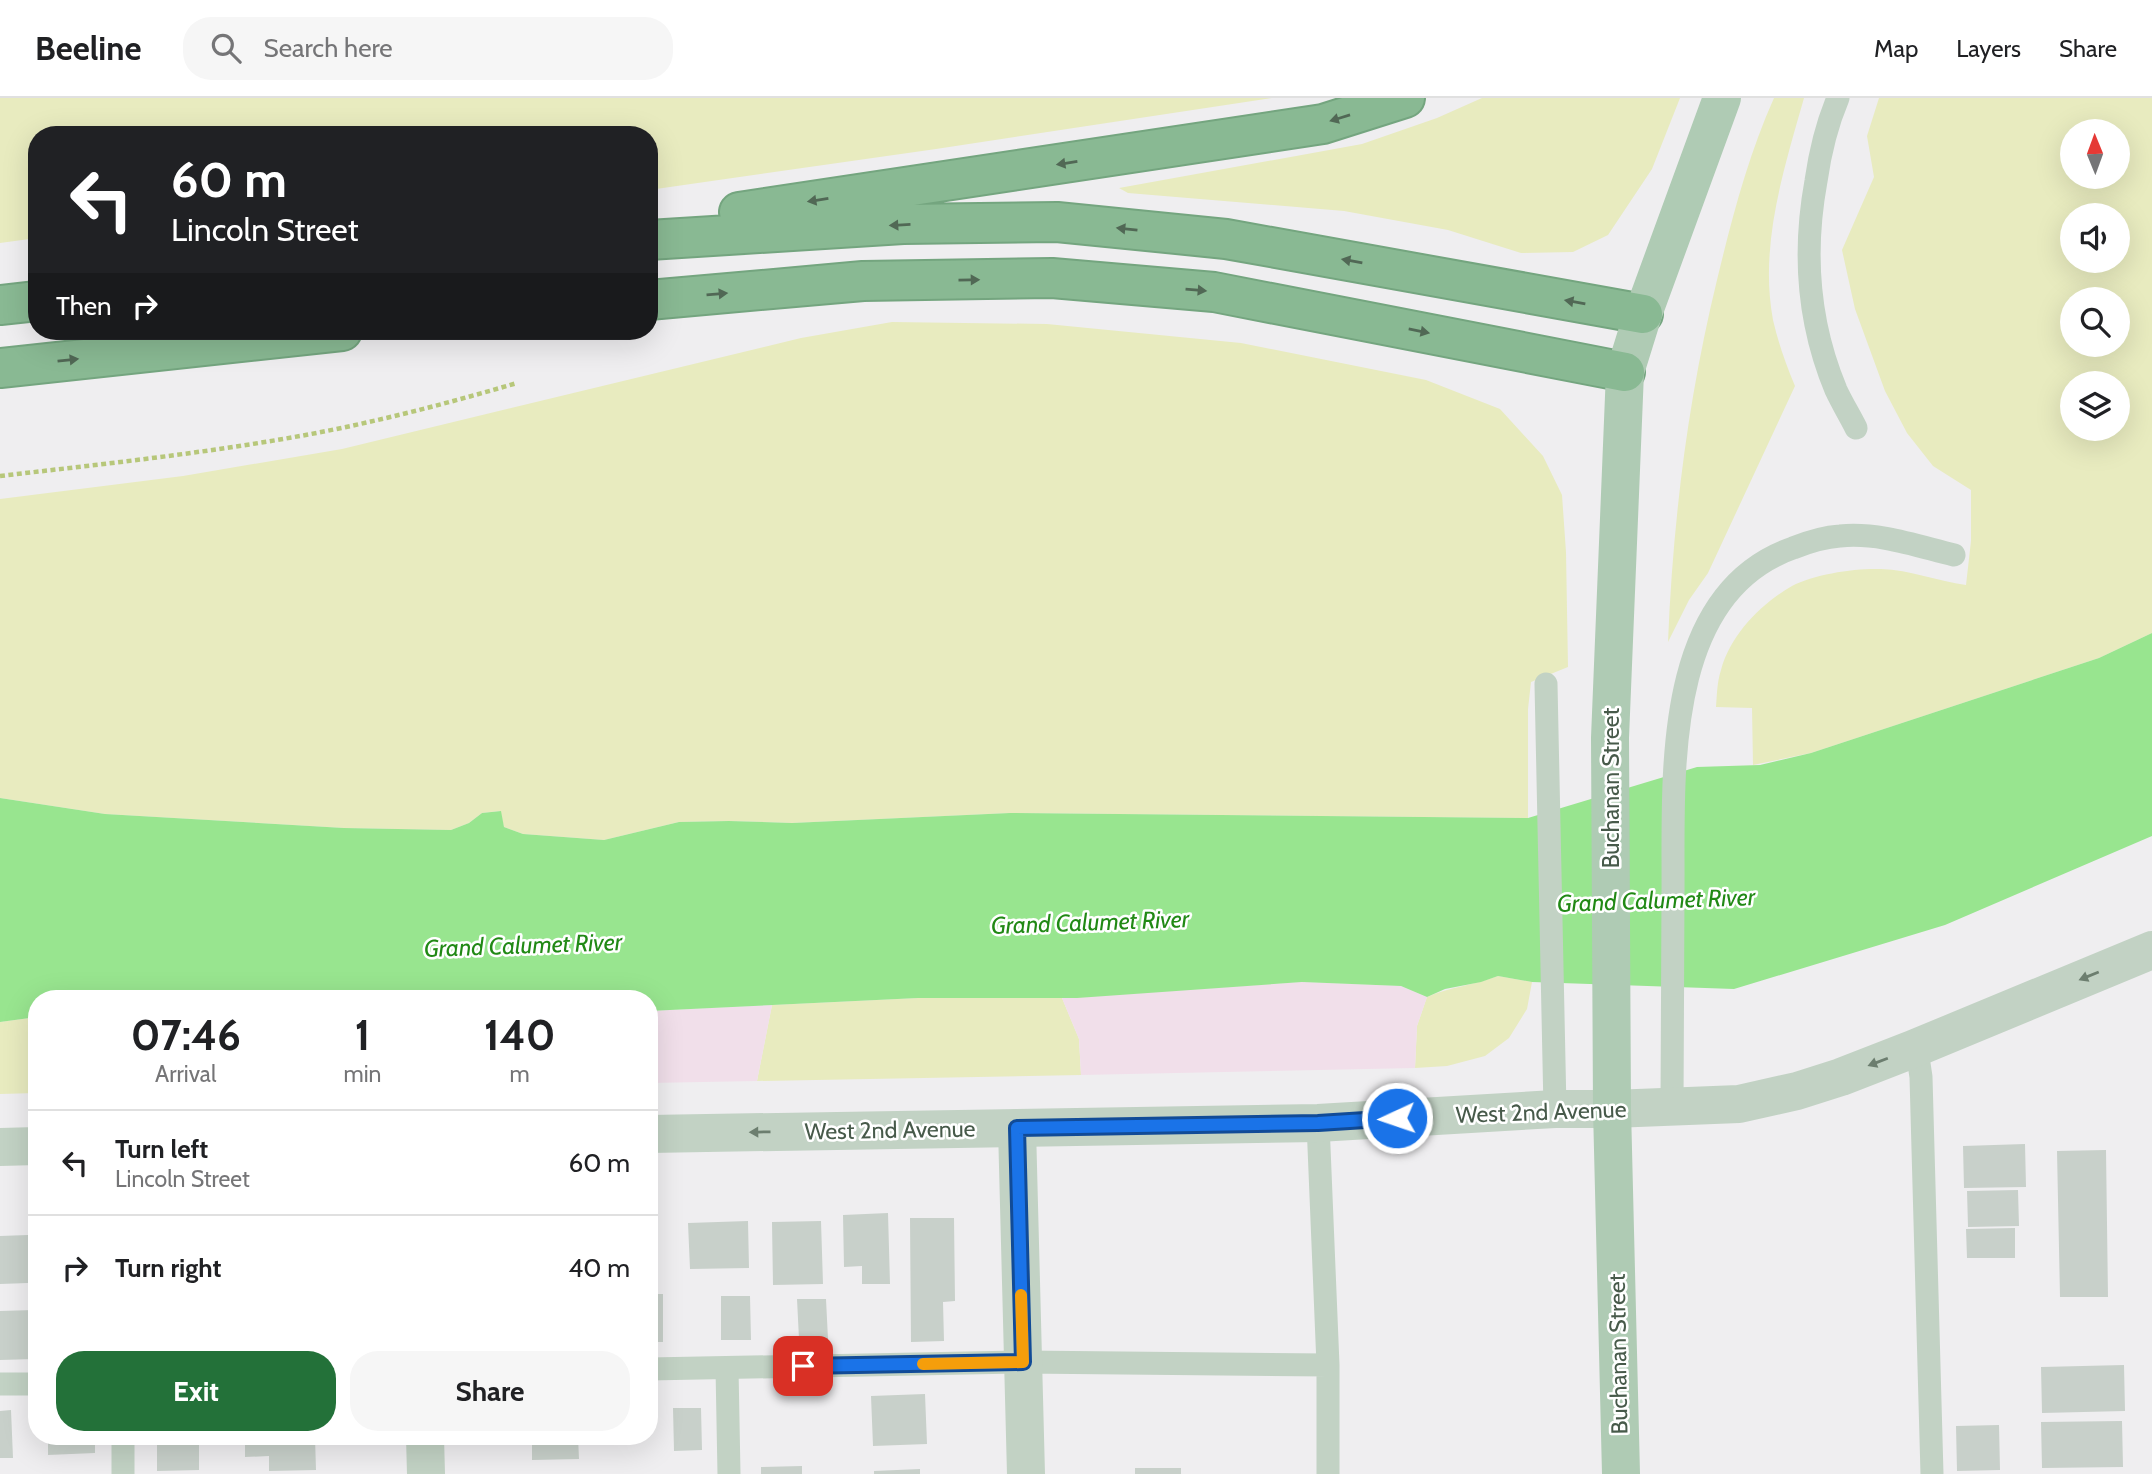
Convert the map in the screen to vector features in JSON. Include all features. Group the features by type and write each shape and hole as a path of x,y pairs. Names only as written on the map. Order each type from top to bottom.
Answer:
{"highway":[{"path":"658,225 1323,124 1405,98"},
{"path":"658,239 903,224 1057,222 1226,239 1643,314"},
{"path":"658,299 863,281 1052,278 1214,292 1625,372"},
{"path":"0,305 28,302"},
{"path":"0,368 259,340"}],"main road":[{"name":"Buchanan Street","path":"1621,1474 1612,1109 1610,738 1625,372 1643,314 1722,98"}],"street":[{"name":"West 2nd Avenue","path":"658,1134 1318,1123 1555,1109 1752,1103 1840,1077 2151,952"},
{"path":"1017,1128 1026,1474"},
{"path":"0,1147 28,1146"},
{"path":"425,1445 426,1474"}],"lane":[{"path":"1838,98 1820,155 1810,213 1808,256 1811,299 1821,346 1837,391 1856,428"},
{"path":"1672,1107 1674,808 1678,736 1686,685 1697,644 1726,595 1745,576 1781,552 1809,542 1857,535 1890,539 1954,555"},
{"path":"1546,684 1555,1109"},
{"path":"1913,1049 1921,1077 1932,1474"},
{"path":"1318,1123 1328,1365 1328,1474"},
{"path":"658,1369 1023,1362 1328,1365"},
{"path":"727,1368 729,1474"},
{"path":"0,1384 28,1384"},
{"path":"123,1445 123,1474"}],"path":[{"path":"0,476 302,435 401,414 517,383"}],"shaded area":[{"path":"0,98 1272,98 658,189 658,126 28,126 28,239 0,243"},
{"path":"1482,98 1680,98 1652,169 1608,235 1573,252 1521,253 1448,230 1344,211 1128,193 1119,188 1362,144 1437,118"},
{"path":"1774,98 1804,98 1776,208 1769,264 1773,320 1795,386 1708,573 1689,600 1668,642 1678,505 1698,369 1735,210 1756,142"},
{"path":"1879,98 2152,98 2152,633 2099,658 1811,753 1753,765 1752,708 1716,707 1717,688 1732,644 1749,621 1769,602 1801,582 1823,575 1860,570 1903,571 1966,585 1971,541 1971,490 1933,466 1907,433 1885,391 1855,309 1842,250 1874,177 1867,136"},
{"path":"892,322 1047,324 1241,343 1426,380 1500,409 1543,456 1562,495 1566,552 1568,667 1531,682 1528,709 1528,818 1010,813 792,823 679,822 604,840 523,834 504,827 500,811 482,813 469,823 451,830 344,828 105,814 0,798 0,499 183,476 342,449 801,338"},
{"path":"1498,976 1532,982 1527,1009 1509,1038 1485,1056 1447,1066 1415,1068 1417,1026 1427,997"},
{"path":"918,998 1062,998 1079,1039 1081,1075 757,1081 772,1005"},
{"path":"28,1018 28,1093 0,1094 0,1022"}],"sand":[{"path":"1302,982 1401,986 1427,997 1417,1026 1415,1068 1081,1075 1079,1039 1062,998"},
{"path":"772,1005 757,1081 658,1083 658,1011"}],"water":[{"name":"Grand Calumet River","path":"2152,633 2152,836 1945,925 1734,989 1532,982 1498,976 1445,989 1427,997 1401,986 1302,982 1077,998 918,998 658,1011 658,990 28,990 28,1018 0,1022 0,798 105,814 344,828 451,830 469,823 482,813 501,811 504,827 523,834 604,840 679,822 792,823 1010,813 1528,818 1697,767 1760,765 1811,753 2099,658"}],"building":[{"path":"2025,1144 2026,1187 1964,1188 1963,1146"},
{"path":"2106,1150 2108,1297 2060,1297 2057,1151"},
{"path":"2018,1190 2019,1226 1968,1227 1967,1191"},
{"path":"888,1213 890,1284 862,1284 862,1266 844,1267 843,1215"},
{"path":"910,1218 954,1218 955,1301 943,1302 944,1341 911,1342"},
{"path":"748,1221 749,1268 690,1269 688,1223"},
{"path":"821,1221 823,1284 773,1285 772,1222"},
{"path":"2015,1228 2015,1258 1967,1258 1966,1229"},
{"path":"28,1235 28,1283 0,1284 0,1236"},
{"path":"658,1294 663,1294 663,1342 658,1342"},
{"path":"721,1296 750,1296 751,1340 721,1340"},
{"path":"797,1299 826,1299 828,1339 799,1339"},
{"path":"28,1310 28,1359 0,1360 0,1311"},
{"path":"2124,1365 2125,1411 2042,1413 2041,1367"},
{"path":"925,1394 927,1444 873,1446 871,1396"},
{"path":"673,1408 701,1408 702,1450 674,1451"},
{"path":"11,1410 13,1458 0,1458 0,1411"},
{"path":"2122,1421 2123,1467 2042,1468 2041,1422"},
{"path":"1999,1425 2000,1470 1957,1471 1956,1426"},
{"path":"48,1445 95,1445 95,1453 48,1455"},
{"path":"157,1445 199,1445 199,1470 157,1471"},
{"path":"245,1445 315,1445 316,1470 269,1471 269,1456 245,1457"},
{"path":"532,1445 578,1445 579,1459 532,1460"},
{"path":"802,1466 802,1474 761,1474 761,1467"},
{"path":"1135,1468 1181,1468 1181,1474 1135,1474"},
{"path":"920,1469 920,1474 874,1474 874,1471"}],"slow traffic":[{"path":"923,1364 1023,1362 1021,1295"}],"route":[{"path":"803,1366 1023,1362 1017,1128 1318,1123 1397,1118"}]}
